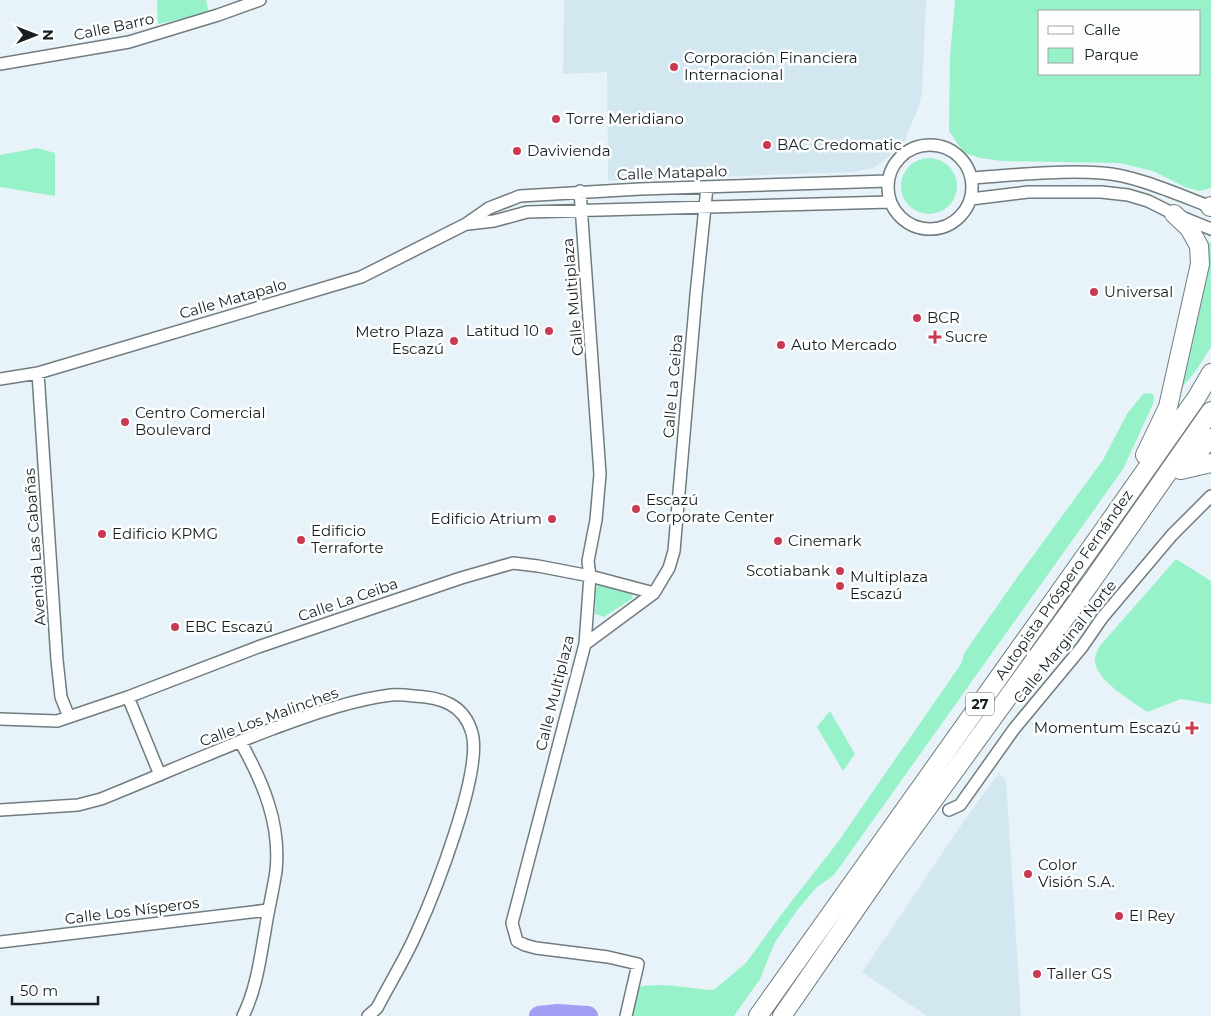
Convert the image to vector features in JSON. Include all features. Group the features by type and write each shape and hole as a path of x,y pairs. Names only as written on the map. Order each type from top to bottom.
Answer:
{"highway":[{"path":"1105,528 1154,437 1168,406 1200,264 1199,246 1189,228 1174,214"},
{"name":"Autopista Próspero Fernández","path":"763,1009 1105,528 1197,397 1211,373"},
{"name":"Autopista Próspero Fernández","path":"783,1014 887,864 1092,581 1211,411"},
{"path":"1092,581 1181,470 1204,451 1211,438"},
{"path":"1181,470 1211,463"}],"street":[{"name":"Calle Barro","path":"0,64 129,42 260,0"},
{"path":"927,144 946,147 958,155 967,165 972,178 971,199 966,209 955,221 939,228 929,230 906,222 890,202 888,181 891,170 901,156 916,146 927,144"},
{"path":"972,178 1028,174 1102,173 1128,178 1211,207"},
{"name":"Calle Matapalo","path":"0,379 38,373 361,276 466,224 489,208 520,196 580,191 888,181"},
{"path":"704,206 707,186"},
{"name":"Calle Multiplaza","path":"580,191 600,474 596,520 588,561 590,576 585,644 512,923 517,941 525,945 608,957 638,964 626,1016"},
{"path":"971,199 1028,192 1101,192 1128,195 1148,201 1211,229"},
{"name":"Calle Matapalo","path":"466,224 494,221 527,212 890,202"},
{"name":"Calle La Ceiba","path":"585,644 654,593 668,568 674,551 704,206"},
{"name":"Avenida Las Cabañas","path":"38,373 57,660 61,696 69,717"},
{"name":"Calle Marginal Norte","path":"949,810 960,805 1014,729 1082,647 1102,618 1172,535 1211,496"},
{"name":"Calle La Ceiba","path":"0,719 57,721 128,698 258,647 461,578 513,563 590,576 654,593"},
{"name":"Calle Los Malinches","path":"0,810 78,805 101,799 240,741 328,708 393,694 432,697 451,704 461,712 472,733 474,759 461,813 440,875 416,935 377,1008 368,1016"},
{"path":"128,698 160,775"},
{"path":"240,741 256,770 269,801 276,832 276,870 258,968 250,997 242,1016"},
{"name":"Calle Los Nísperos","path":"0,942 268,910"}],"shaded area":[{"path":"564,0 926,0 922,92 919,106 905,140 888,157 873,168 853,172 608,181 607,72 563,74"},
{"path":"999,773 1006,780 1021,1016 927,1016 862,972 966,818"}],"green space":[{"path":"157,0 206,0 209,13 158,24"},
{"path":"955,0 1211,0 1211,188 1199,191 1185,187 1153,171 1119,163 1002,161 981,158 964,153 949,131 950,57"},
{"path":"37,148 55,153 55,196 0,187 0,155"},
{"path":"929,158 944,163 952,171 957,186 952,201 944,209 929,214 914,209 906,201 901,186 906,171 914,163"},
{"path":"1206,240 1211,243 1211,347 1195,372 1182,387 1194,318 1206,283 1209,258"},
{"path":"1150,393 1154,395 1153,404 1123,469 834,875 817,887 799,908 775,942 760,979 734,1016 630,1016 635,988 662,985 715,989 746,963 838,842 961,664 965,652 1103,460 1127,414 1143,394"},
{"path":"1176,559 1211,581 1211,704 1181,699 1147,712 1125,697 1102,677 1097,669 1095,659 1099,647"},
{"path":"600,584 631,591 633,598 604,617 595,614 596,588"},
{"path":"830,711 855,754 843,771 817,727"}],"waterway":[{"path":"539,1016 557,1014 588,1016"}],"place":[{"name":"Corporación Financiera Internacional","path":"674,67"},
{"name":"Torre Meridiano","path":"556,119"},
{"name":"BAC Credomatic","path":"767,145"},
{"name":"Davivienda","path":"517,151"},
{"name":"Universal","path":"1094,292"},
{"name":"BCR","path":"917,318"},
{"name":"Latitud 10","path":"549,331"},
{"name":"Sucre","path":"935,337"},
{"name":"Metro Plaza Escazú","path":"454,341"},
{"name":"Auto Mercado","path":"781,345"},
{"name":"Centro Comercial Boulevard","path":"125,422"},
{"name":"Escazú Corporate Center","path":"636,509"},
{"name":"Edificio Atrium","path":"552,519"},
{"name":"Edificio KPMG","path":"102,534"},
{"name":"Edificio Terraforte","path":"301,540"},
{"name":"Cinemark","path":"778,541"},
{"name":"Scotiabank","path":"840,571"},
{"name":"Multiplaza Escazú","path":"840,586"},
{"name":"EBC Escazú","path":"175,627"},
{"name":"Momentum Escazú","path":"1192,728"},
{"name":"Color Visión S.A.","path":"1028,874"},
{"name":"El Rey","path":"1119,916"},
{"name":"Taller GS","path":"1037,974"}]}
